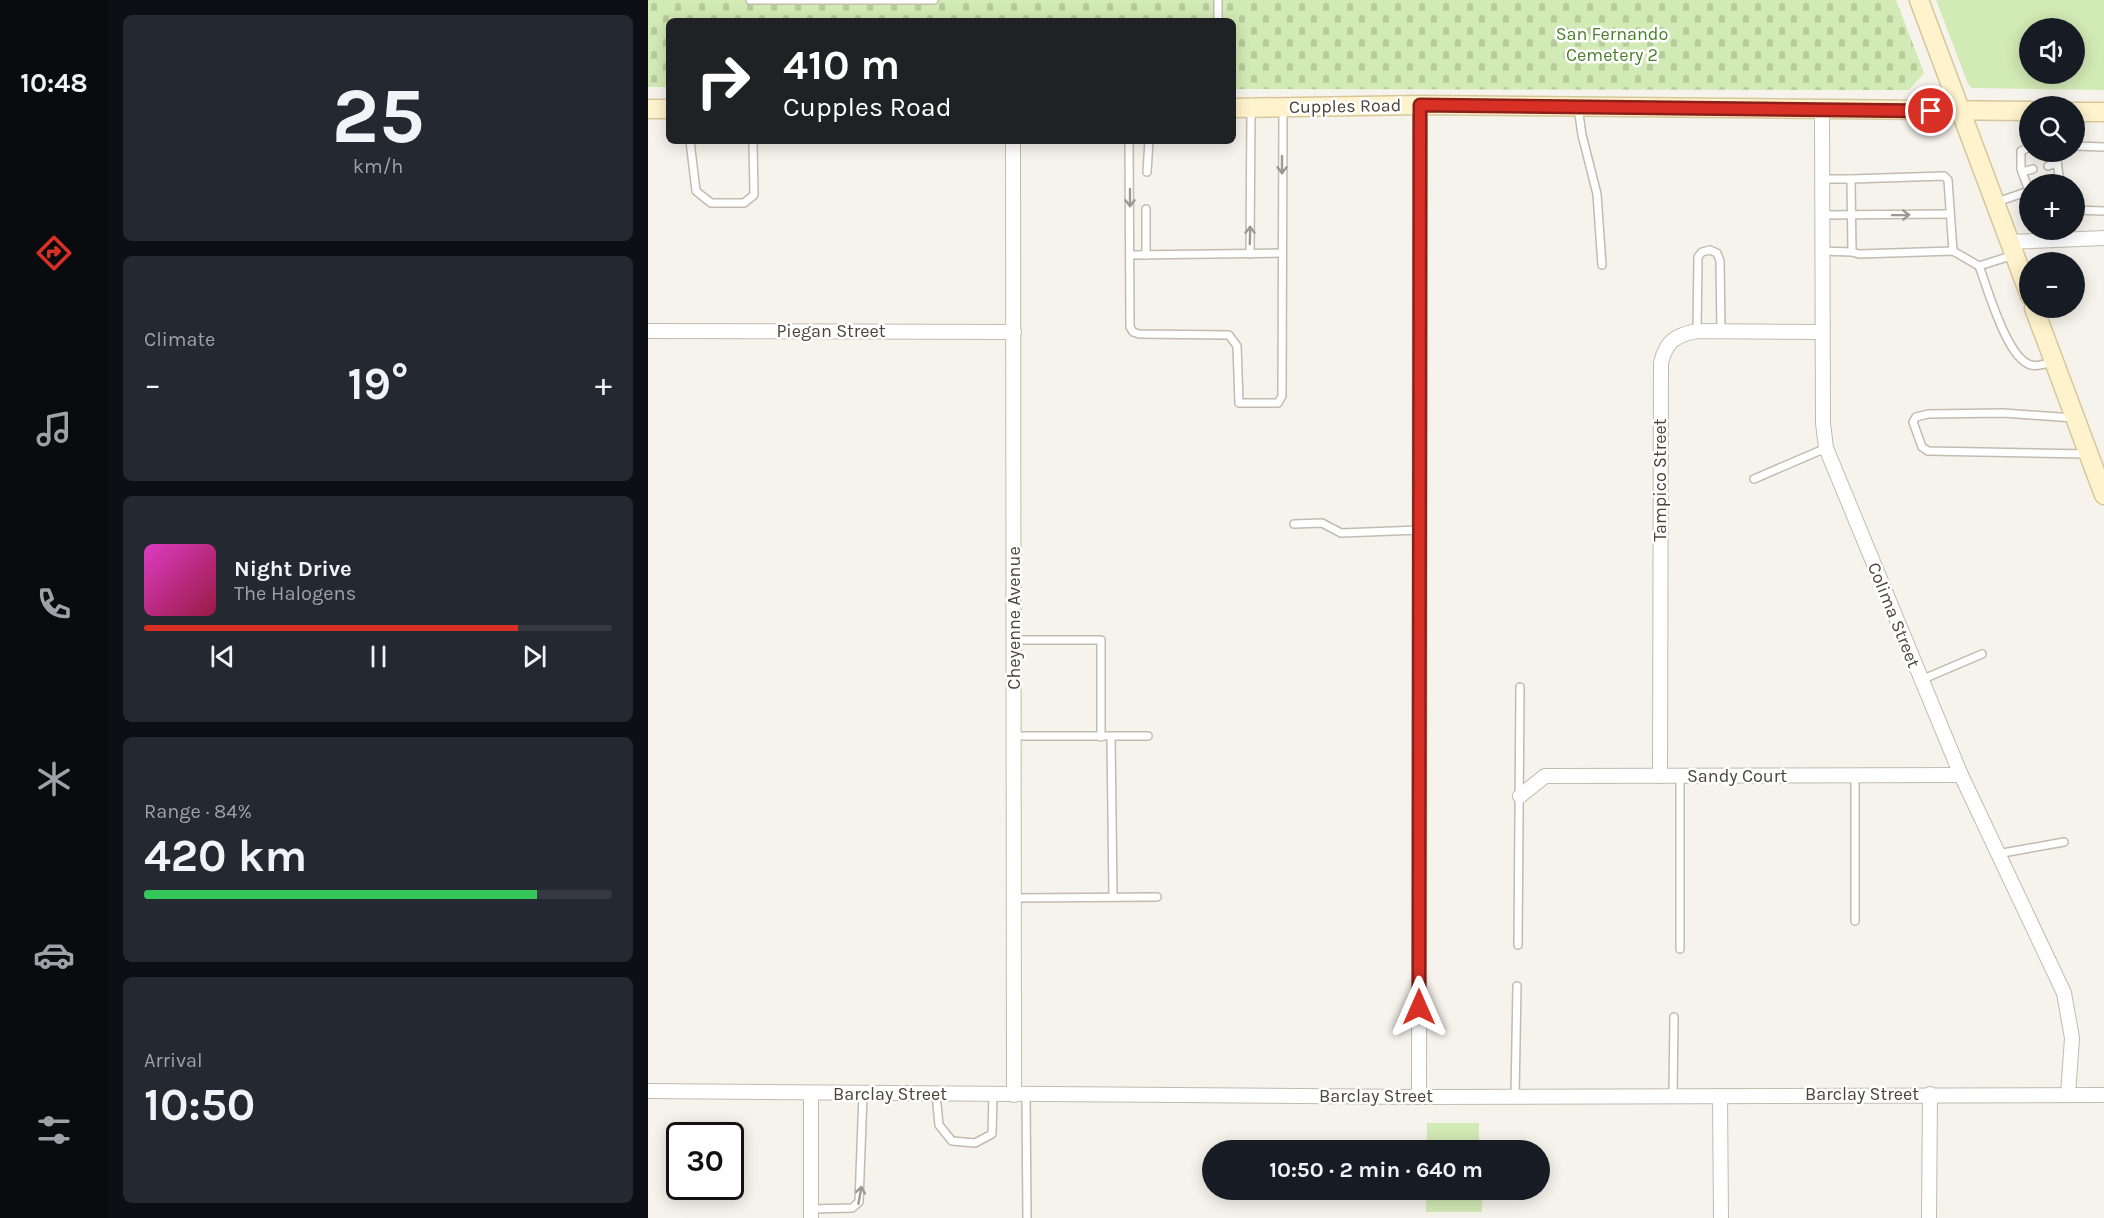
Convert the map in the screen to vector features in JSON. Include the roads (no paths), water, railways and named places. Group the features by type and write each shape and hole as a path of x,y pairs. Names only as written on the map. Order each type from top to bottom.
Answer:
{"street":[{"path":"1919,0 2019,267"},
{"path":"1419,1097 1420,105"},
{"name":"Cupples Road","path":"1242,107 1420,105 1822,111 2019,111"},
{"path":"648,109 666,110"},
{"name":"Colima Street","path":"1822,111 1823,423 1826,448 1961,776 2064,993 2072,1038 2068,1095"},
{"path":"2085,112 2104,112"},
{"name":"Cheyenne Avenue","path":"1013,144 1014,898 1020,1095"},
{"path":"2085,236 2104,238"},
{"path":"2012,248 2042,240"},
{"path":"2038,318 2104,495"},
{"name":"Piegan Street","path":"648,331 1014,332"},
{"name":"Tampico Street","path":"1660,776 1660,363 1666,345 1675,337 1697,331 1822,332"},
{"name":"Sandy Court","path":"1520,796 1545,776 1961,776"},
{"name":"Barclay Street","path":"648,1090 811,1094 1419,1097 2104,1095"},
{"path":"811,1094 811,1213"},
{"path":"1929,1218 1930,1094"},
{"path":"1720,1096 1720,1218"}],"lane":[{"path":"750,0 934,0"},
{"path":"1218,0 1218,18"},
{"path":"1242,107 1250,254"},
{"path":"1129,144 1130,327 1133,332 1230,335 1237,346 1238,399 1243,404 1278,403 1282,396 1283,107"},
{"path":"1578,107 1582,135 1597,194 1602,265"},
{"path":"690,144 696,191 711,203 744,203 754,195 753,144"},
{"path":"1147,172 1149,144"},
{"path":"2085,146 2104,147"},
{"path":"2022,162 2022,172 2033,169"},
{"path":"2048,166 2057,163 2057,174"},
{"path":"1821,179 1944,176 1948,180 1953,251"},
{"path":"1851,179 1852,252"},
{"path":"1995,203 2019,195"},
{"path":"1146,209 1146,255"},
{"path":"2085,210 2104,211"},
{"path":"1821,215 1950,214"},
{"path":"1980,266 2012,248"},
{"path":"1697,331 1698,257 1702,252 1710,250 1717,253 1720,261 1721,331"},
{"path":"1822,251 1858,254 1953,251 1980,266 2012,349 2023,362 2033,367 2054,362"},
{"path":"1130,255 1282,253"},
{"path":"2075,418 2003,413 1928,414 1917,417 1913,423 1922,447 1928,451 2089,454"},
{"path":"1754,479 1826,448"},
{"path":"1294,524 1322,523 1341,533 1419,530"},
{"path":"1014,640 1101,640 1101,737"},
{"path":"1921,680 1982,654"},
{"path":"1518,945 1520,687"},
{"path":"1014,736 1149,736"},
{"path":"1111,737 1113,897"},
{"path":"1855,775 1855,921"},
{"path":"1680,776 1680,949"},
{"path":"1997,854 2064,842"},
{"path":"1014,898 1157,897"},
{"path":"1515,1097 1517,986"},
{"path":"1673,1096 1674,1017"},
{"path":"811,1213 852,1208 859,1203 863,1094"},
{"path":"936,1094 939,1125 952,1142 975,1143 992,1134 993,1095"},
{"path":"1020,1095 1027,1218"}],"park label":[{"name":"San Fernando Cemetery 2","path":"1612,44"}]}
